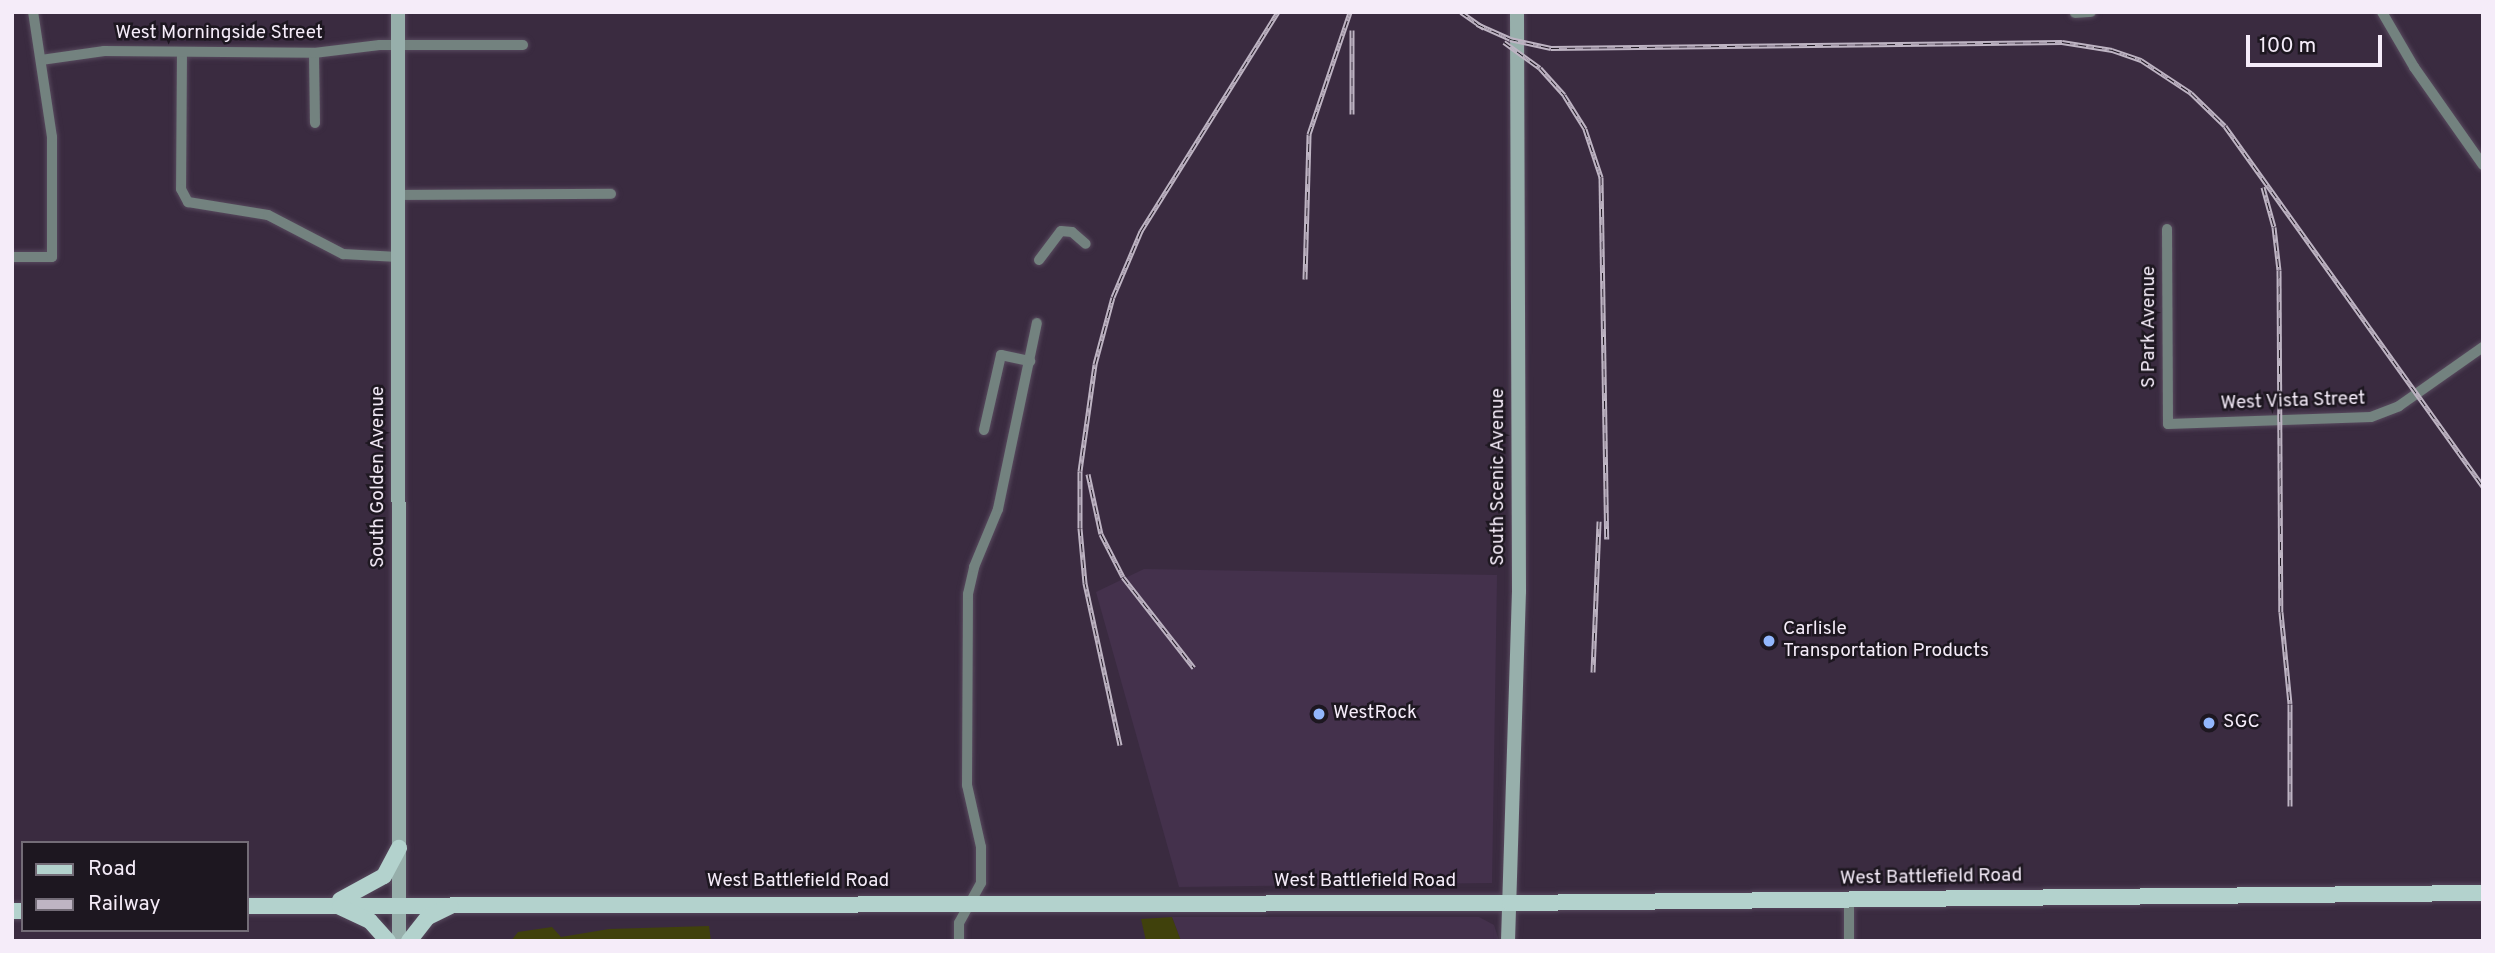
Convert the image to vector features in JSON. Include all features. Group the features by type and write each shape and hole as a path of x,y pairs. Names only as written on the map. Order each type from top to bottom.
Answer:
{"main road":[{"path":"332,904 378,881 393,864 399,848"},
{"name":"West Battlefield Road","path":"248,906 460,902 1510,903 2483,892"},
{"path":"409,941 428,917 460,902"},
{"path":"332,904 370,921 388,941"}],"street":[{"path":"12,257 52,257 52,137 33,12"},
{"name":"South Golden Avenue","path":"398,12 399,941"},
{"name":"South Scenic Avenue","path":"1508,941 1519,619 1517,12"},
{"path":"2075,13 2091,12"},
{"path":"2382,12 2414,67 2483,165"},
{"name":"West Morningside Street","path":"41,60 94,51 314,53 398,45 523,45"},
{"path":"182,52 181,189 192,204 268,215 343,254 398,257"},
{"path":"314,53 315,123"},
{"path":"398,195 611,194"},
{"name":"S Park Avenue","path":"2167,229 2168,424"},
{"path":"1039,260 1061,232 1072,232 1086,244"},
{"path":"959,941 959,923 981,883 981,847 967,785 968,594 974,567 998,509 1037,323"},
{"name":"West Vista Street","path":"2168,424 2371,417 2399,406 2483,346"},
{"path":"984,430 1001,355 1030,361"},
{"path":"1849,900 1849,941"}],"shaded area":[{"path":"1144,569 1497,575 1492,883 1179,887 1096,592"},
{"path":"1172,917 1479,917 1494,925 1499,941 1181,941"},
{"path":"1172,917 1181,941 1146,941 1141,919"},
{"path":"709,926 711,941 511,941 518,932 552,927 561,937 609,929"}],"railway":[{"path":"1120,745 1085,583 1080,528 1080,471 1095,364 1113,297 1141,231 1278,12"},
{"path":"1305,279 1309,134 1350,12"},
{"path":"1461,12 1484,28"},
{"path":"1477,24 1510,39 1551,48 2062,42 2112,50 2141,60 2191,93 2225,126 2483,487"},
{"path":"1352,30 1352,114"},
{"path":"1504,42 1540,68 1564,95 1585,129 1601,177 1607,539"},
{"path":"2263,187 2274,227 2279,270 2281,612 2290,704 2290,806"},
{"path":"1088,474 1101,534 1123,577 1194,668"},
{"path":"1593,672 1599,521"}],"place":[{"name":"Carlisle Transportation Products","path":"1769,641"},
{"name":"WestRock","path":"1319,714"},
{"name":"SGC","path":"2209,723"}]}
